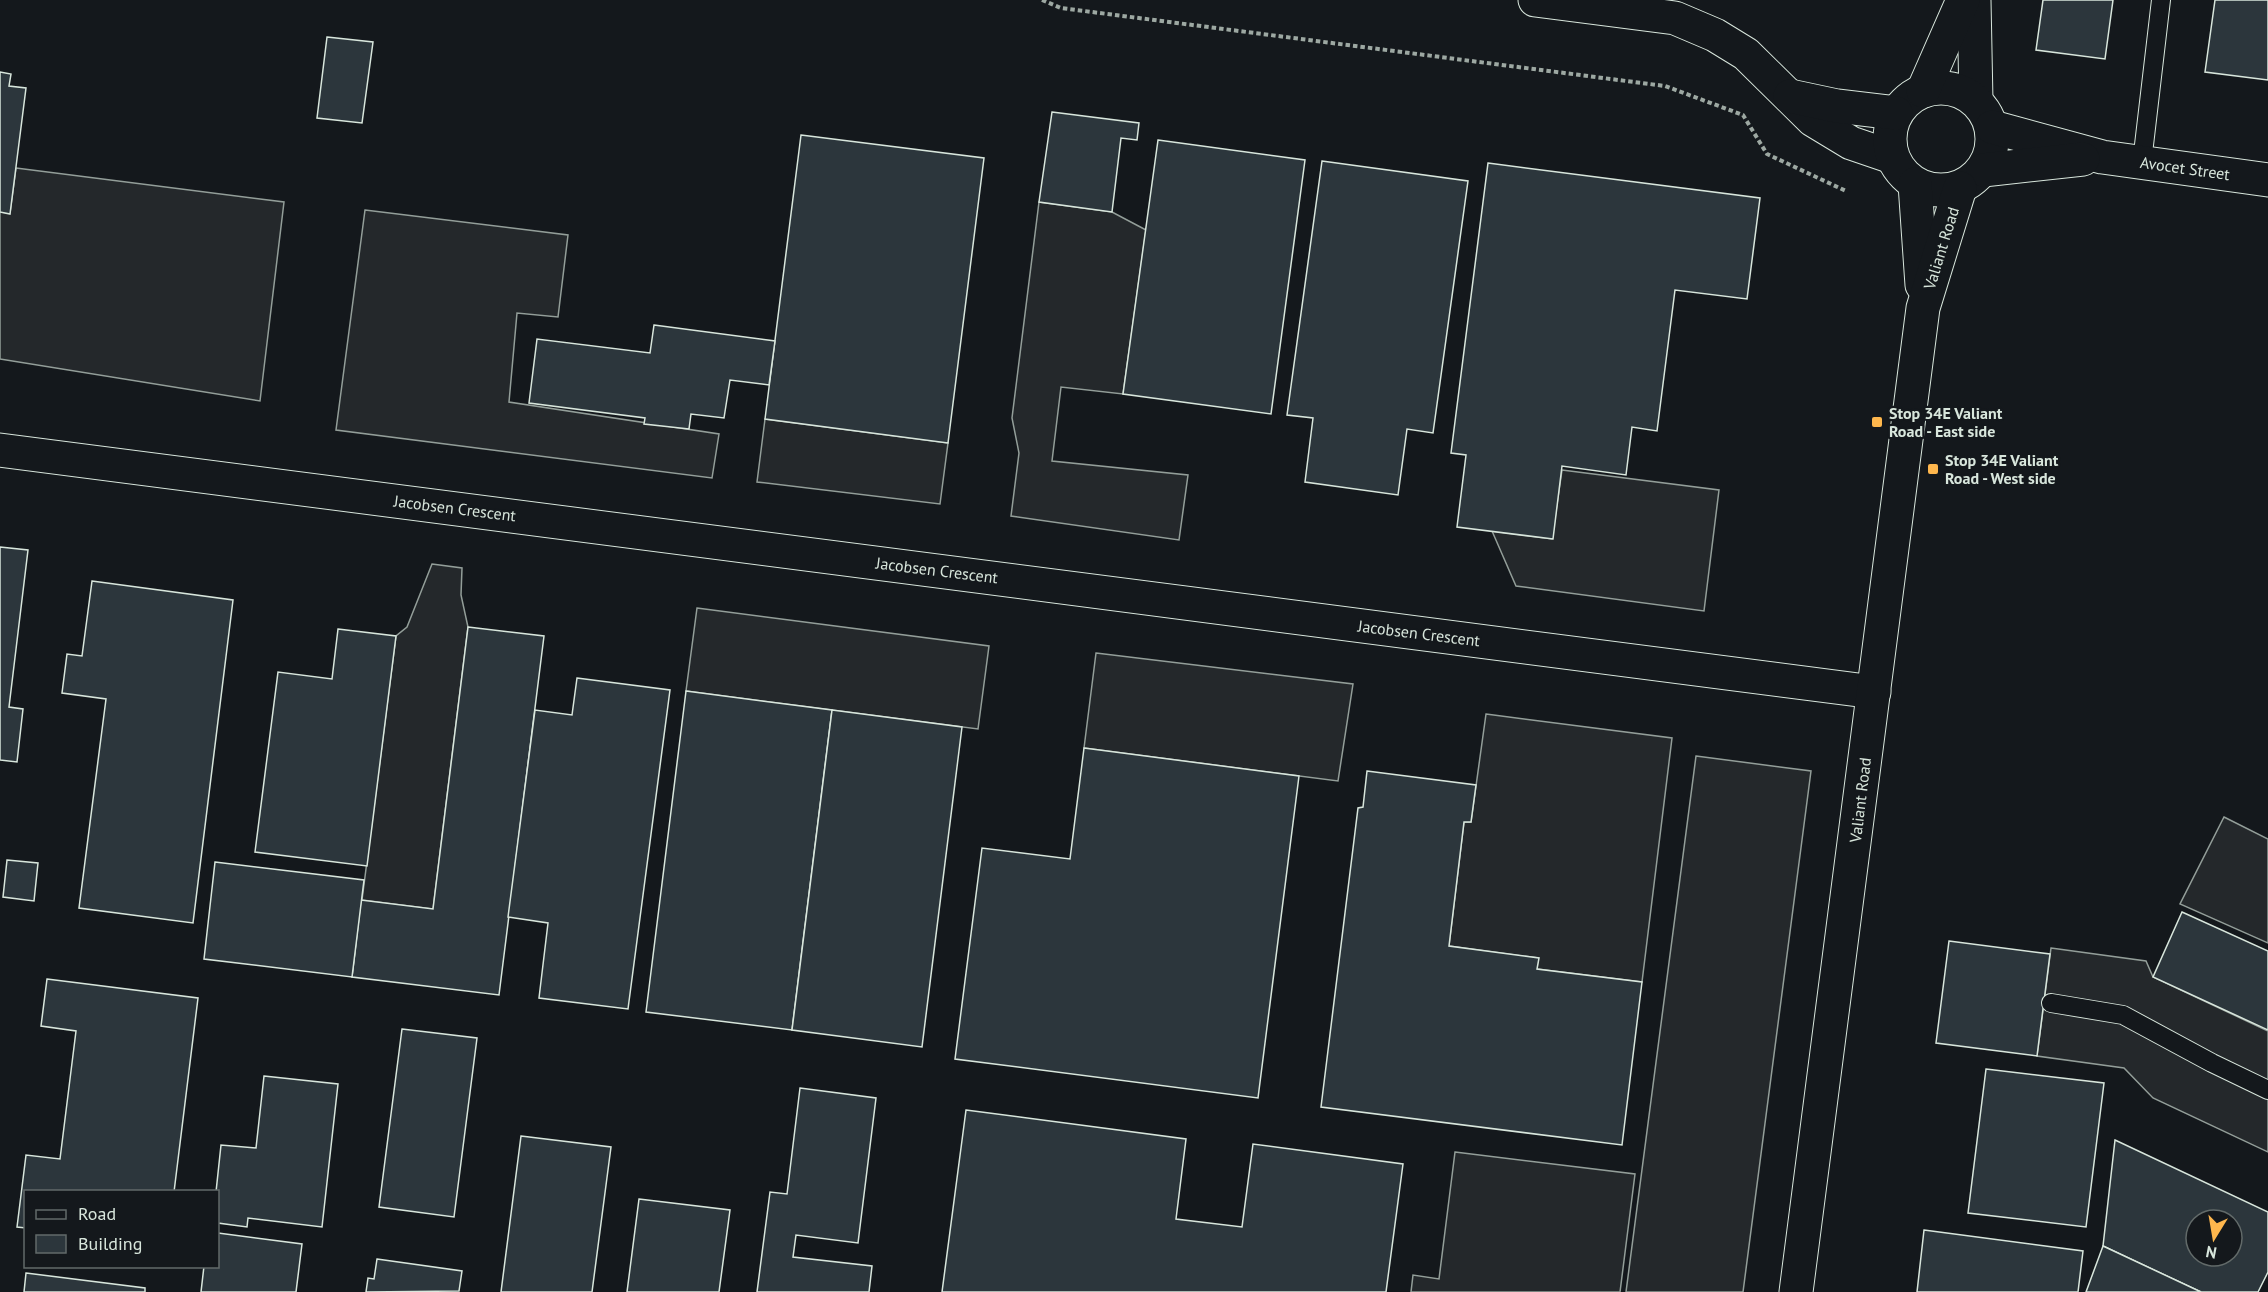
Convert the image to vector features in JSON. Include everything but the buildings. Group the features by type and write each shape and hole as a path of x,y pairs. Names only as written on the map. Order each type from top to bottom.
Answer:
{"street":[{"path":"1535,0 1674,18 1715,35 1746,54 1813,120 1851,143 1892,157"},
{"path":"1923,91 1964,0"},
{"path":"1974,0 1984,114 1992,152 1972,179 1933,190 1915,184 1902,173 1892,157 1890,130 1896,113 1907,100 1923,91 1944,87 1961,92 1984,114"},
{"path":"1790,96 1837,106 1896,113"},
{"name":"Avocet Street","path":"1984,114 2102,158 2268,180"},
{"name":"Avocet Street","path":"1972,179 2102,158"},
{"name":"Valiant Road","path":"1923,308 1972,179"},
{"name":"Valiant Road","path":"1796,1292 1923,308 1915,184"},
{"name":"Jacobsen Crescent","path":"0,450 1874,692"}],"lane":[{"path":"2142,162 2161,0"},
{"path":"2051,1004 2123,1015 2212,1064 2268,1090"}],"path":[{"path":"1042,0 1061,8 1665,86 1743,115 1767,154 1846,191"}],"shaded area":[{"path":"16,168 284,202 260,401 0,359 0,212 10,213"},
{"path":"1039,202 1112,212 1146,230 1123,394 1061,387 1052,461 1188,475 1179,540 1011,516 1019,453 1012,418"},
{"path":"365,210 568,235 558,317 517,313 509,402 719,434 712,478 336,430"},
{"path":"765,419 948,443 940,504 757,482"},
{"path":"1562,470 1719,490 1704,611 1516,586 1492,531 1552,539"},
{"path":"432,564 462,568 461,595 468,627 433,909 362,900 396,636 407,627"},
{"path":"697,608 989,646 978,729 686,691"},
{"path":"1096,653 1353,684 1338,781 1084,748"},
{"path":"1486,714 1672,738 1642,982 1537,969 1538,958 1449,946 1464,822 1471,822"},
{"path":"1696,756 1811,771 1743,1292 1626,1292"},
{"path":"2224,817 2268,839 2268,943 2180,904"},
{"path":"2051,948 2146,961 2153,977 2268,1031 2268,1152 2153,1098 2124,1068 2037,1056"},
{"path":"1455,1152 1635,1174 1620,1292 1411,1292 1413,1275 1439,1279"}],"place":[{"name":"Stop 34E Valiant Road - East side","path":"1877,422"},
{"name":"Stop 34E Valiant Road - West side","path":"1933,469"}]}
